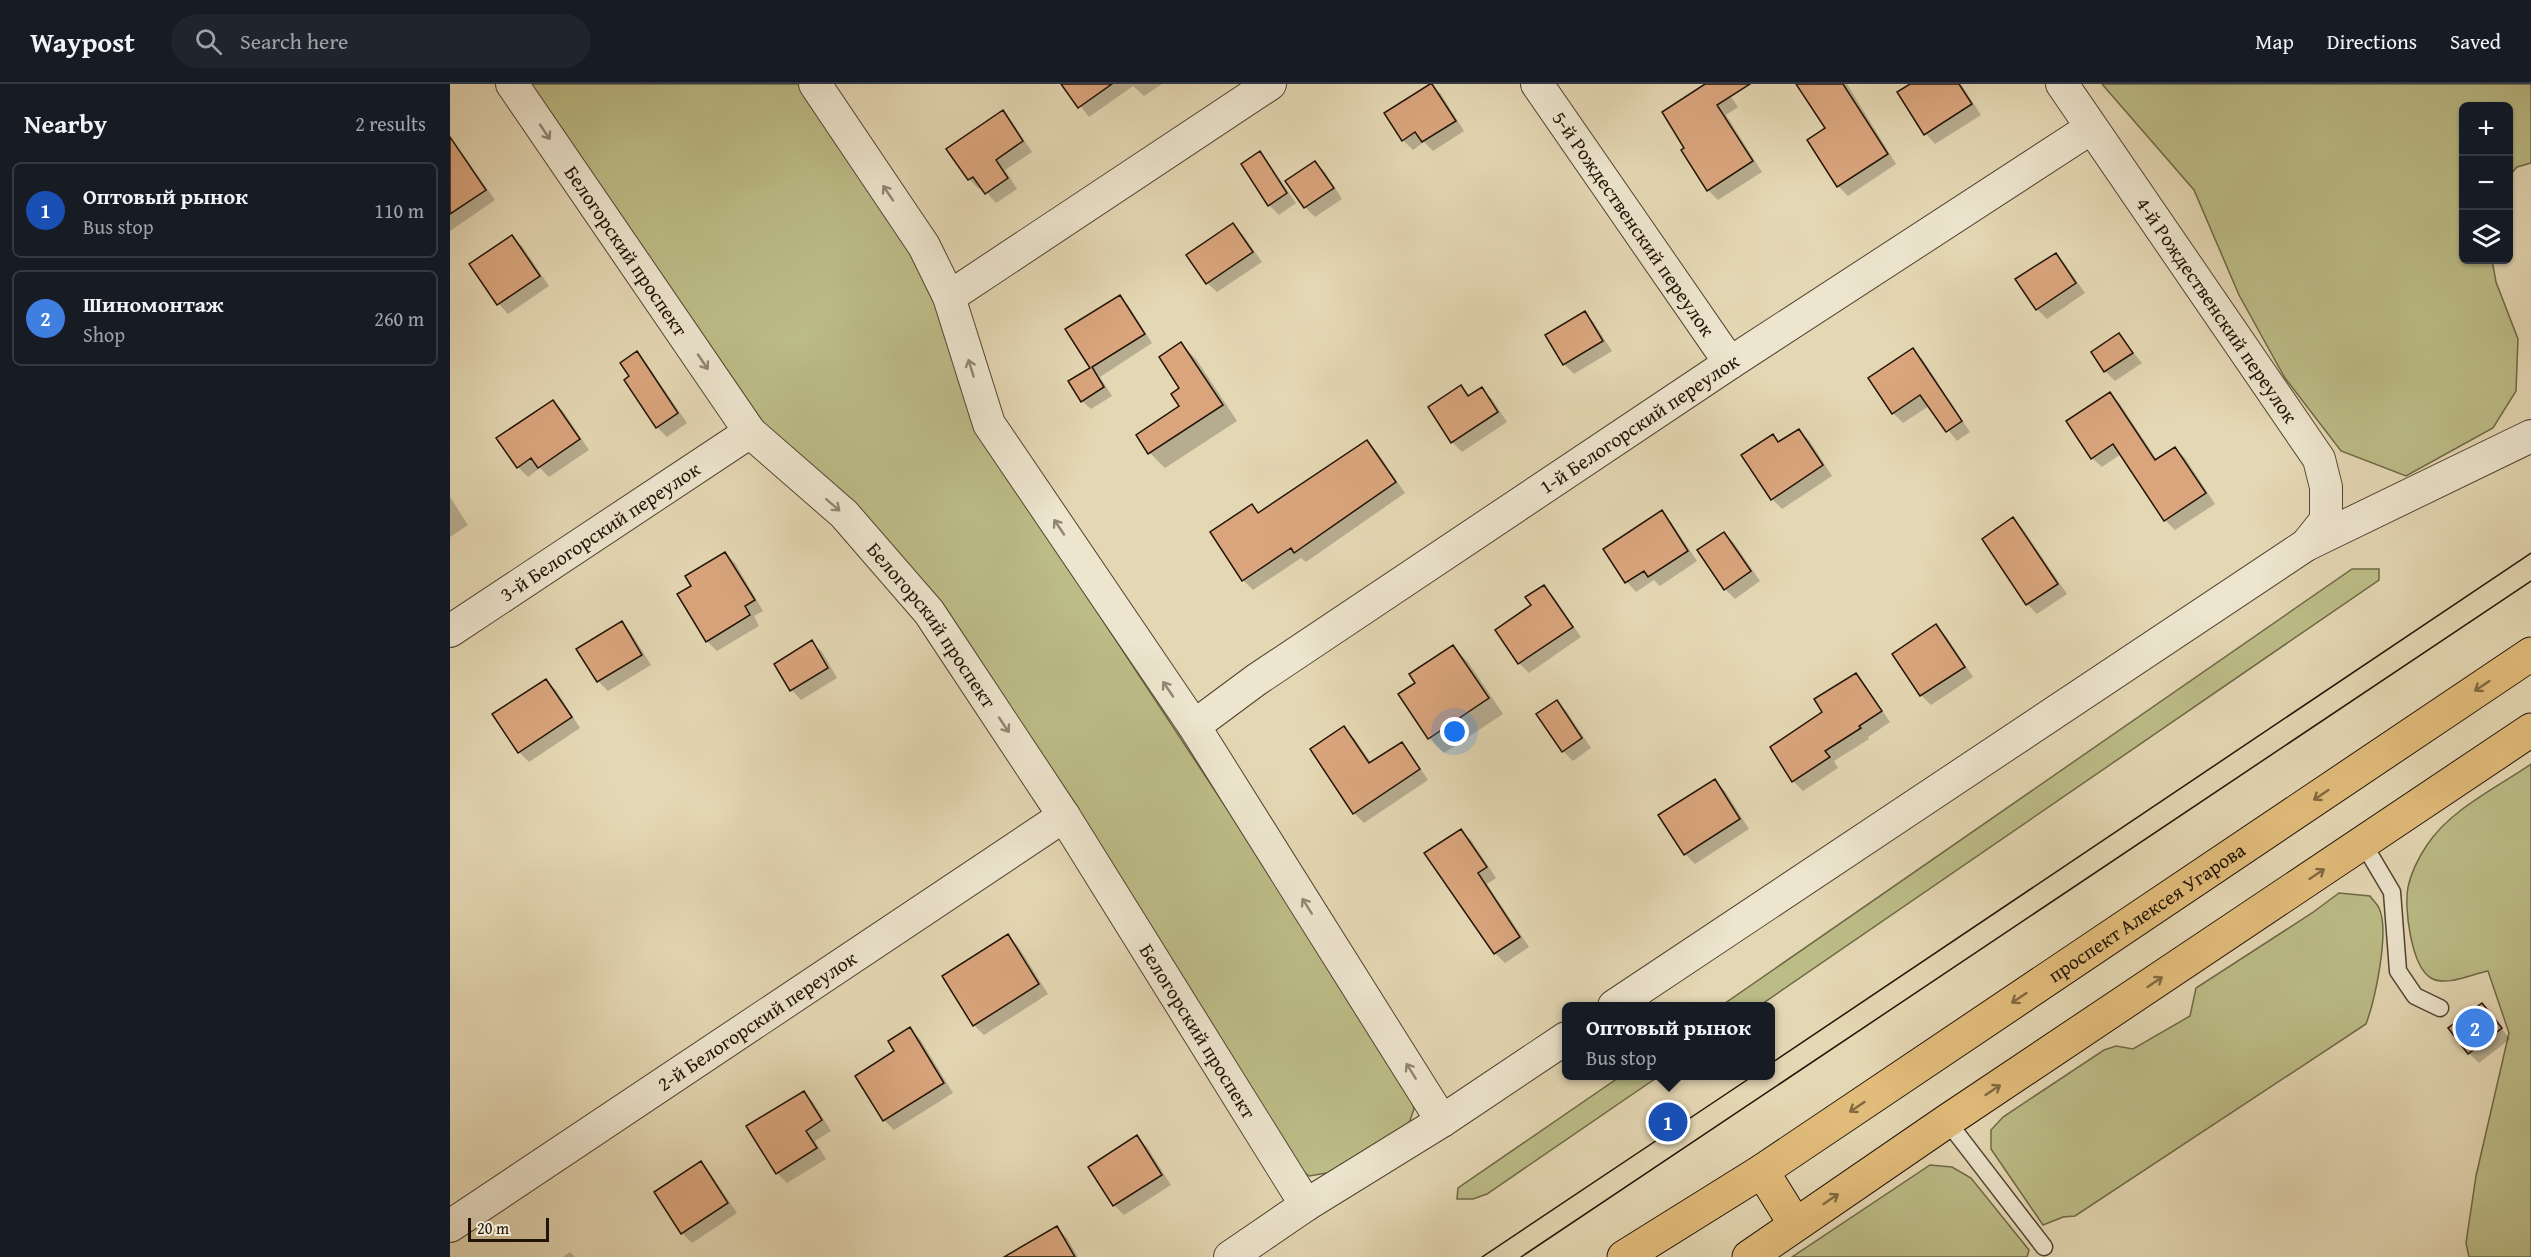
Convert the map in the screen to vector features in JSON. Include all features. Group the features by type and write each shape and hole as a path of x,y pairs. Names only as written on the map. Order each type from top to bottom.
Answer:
{"main road":[{"name":"проспект Алексея Угарова","path":"1624,1257 1762,1171 2531,654"},
{"path":"1749,1257 1947,1121 2531,730"},
{"path":"1762,1171 1795,1224"}],"street":[{"name":"Белогорский проспект","path":"512,84 750,432 844,514 929,612 1064,816 1306,1205"},
{"path":"815,84 924,246 949,297 989,424 1194,726 1442,1121"},
{"path":"949,297 1270,84"},
{"name":"5-й Рождественский переулок","path":"1536,84 1730,363"},
{"name":"4-й Рождественский переулок","path":"2062,84 2319,459 2326,488 2325,520 2306,545"},
{"name":"1-й Белогорский переулок","path":"1194,726 1256,680 1730,363 2091,128"},
{"name":"3-й Белогорский переулок","path":"450,631 750,432"},
{"path":"1620,1002 2306,545 2531,436"},
{"name":"2-й Белогорский переулок","path":"450,1226 1064,816"},
{"path":"1230,1257 1306,1205 1442,1121 1562,1041"}],"lane":[{"path":"2363,843 2392,892 2398,971 2415,996 2440,1008"},
{"path":"1947,1121 2044,1247"}],"green space":[{"path":"530,84 803,84 925,263 999,463 1409,1085 1414,1109 1406,1132 1339,1171 1309,1176 1290,1161 919,585 753,418"},
{"path":"2102,84 2531,84 2531,163 2517,167 2513,172 2513,102 2459,102 2459,264 2493,264 2496,282 2518,339 2516,391 2493,428 2406,476 2341,451 2285,378 2239,295 2194,190"},
{"path":"2352,569 2379,569 2379,580 1765,1002 1727,1002"},
{"path":"2531,764 2531,1257 2469,1257 2466,1243 2476,1176 2509,1033 2488,971 2444,981 2431,978 2424,972 2418,962 2408,922 2408,887 2424,850 2448,821 2475,800"},
{"path":"2339,893 2370,896 2379,908 2382,919 2380,966 2366,1024 2075,1216 2063,1217 2043,1225 1991,1149 1991,1130 2003,1117 2104,1050 2116,1046 2133,1049 2190,1016 2196,988"},
{"path":"1615,1080 1653,1080 1487,1194 1473,1199 1457,1199 1458,1188"},
{"path":"1930,1165 1952,1167 1971,1178 2029,1250 2027,1257 1792,1257"}],"building":[{"path":"1061,84 1112,84 1078,108"},
{"path":"1430,84 1456,121 1422,142 1415,132 1402,141 1384,113"},
{"path":"1705,84 1750,84 1717,105 1753,161 1707,191 1681,150 1684,148 1662,112"},
{"path":"1796,84 1843,84 1888,154 1837,187 1807,140 1825,128"},
{"path":"1910,84 1959,84 1972,104 1924,135 1897,92"},
{"path":"1003,110 1023,141 996,160 1008,178 985,194 973,177 968,180 946,149"},
{"path":"450,137 486,190 450,214"},
{"path":"1260,151 1287,193 1268,206 1241,164"},
{"path":"1315,161 1334,188 1304,208 1285,181"},
{"path":"1233,223 1253,252 1206,284 1186,255"},
{"path":"512,235 540,276 497,305 469,264"},
{"path":"2056,253 2076,283 2036,310 2015,279"},
{"path":"1120,295 1145,334 1092,367 1104,387 1081,402 1068,381 1090,368 1065,329"},
{"path":"1585,311 1603,341 1563,365 1545,335"},
{"path":"2119,333 2133,353 2104,372 2091,352"},
{"path":"1181,342 1223,405 1148,454 1136,435 1179,406 1171,394 1179,388 1159,357"},
{"path":"1913,348 1962,421 1946,432 1920,395 1892,414 1868,378"},
{"path":"637,351 678,413 656,428 624,380 629,376 620,363"},
{"path":"1461,385 1468,396 1482,387 1498,412 1451,443 1428,407"},
{"path":"2110,392 2155,460 2175,447 2206,493 2164,521 2113,444 2091,459 2066,421"},
{"path":"553,400 580,439 538,468 531,458 517,468 496,438"},
{"path":"1799,429 1823,465 1771,500 1741,455 1773,434 1778,442"},
{"path":"1367,440 1396,482 1294,553 1291,548 1242,581 1210,532 1252,504 1258,513"},
{"path":"1662,510 1688,551 1648,577 1644,571 1625,583 1603,549"},
{"path":"2013,517 2058,584 2026,605 1982,539"},
{"path":"1724,532 1751,571 1724,590 1697,550"},
{"path":"725,552 755,600 745,606 750,615 706,642 677,594 691,586 685,576"},
{"path":"1544,585 1573,627 1518,664 1495,630 1531,605 1525,597"},
{"path":"622,621 642,655 597,682 576,649"},
{"path":"1936,624 1965,667 1920,696 1892,654"},
{"path":"812,640 828,668 790,691 774,664"},
{"path":"1453,645 1489,698 1428,739 1398,694 1415,683 1409,674"},
{"path":"1856,673 1882,711 1859,726 1861,728 1825,751 1830,757 1792,782 1770,747 1822,712 1814,699"},
{"path":"546,679 572,717 518,753 492,714"},
{"path":"1557,700 1582,738 1562,752 1536,714"},
{"path":"1344,726 1369,763 1402,742 1420,769 1353,814 1310,749"},
{"path":"1715,779 1740,819 1684,855 1658,815"},
{"path":"1461,829 1487,867 1478,873 1520,937 1494,954 1424,853"},
{"path":"1008,934 1039,984 973,1026 942,976"},
{"path":"2482,1003 2502,1028 2468,1054 2448,1028"},
{"path":"910,1027 944,1083 883,1121 855,1076 894,1051 888,1041"},
{"path":"804,1091 822,1120 806,1131 817,1148 776,1174 746,1126"},
{"path":"1137,1135 1162,1175 1113,1206 1088,1167"},
{"path":"701,1161 728,1203 681,1234 654,1192"},
{"path":"1057,1226 1075,1257 1004,1257"}],"tram line":[{"path":"1775,1061 2531,553"},
{"path":"1521,1257 2531,581"},
{"path":"1482,1257 1747,1080"}],"place":[{"name":"Шиномонтаж","path":"2475,1028"},
{"name":"Оптовый рынок","path":"1668,1122"}]}
